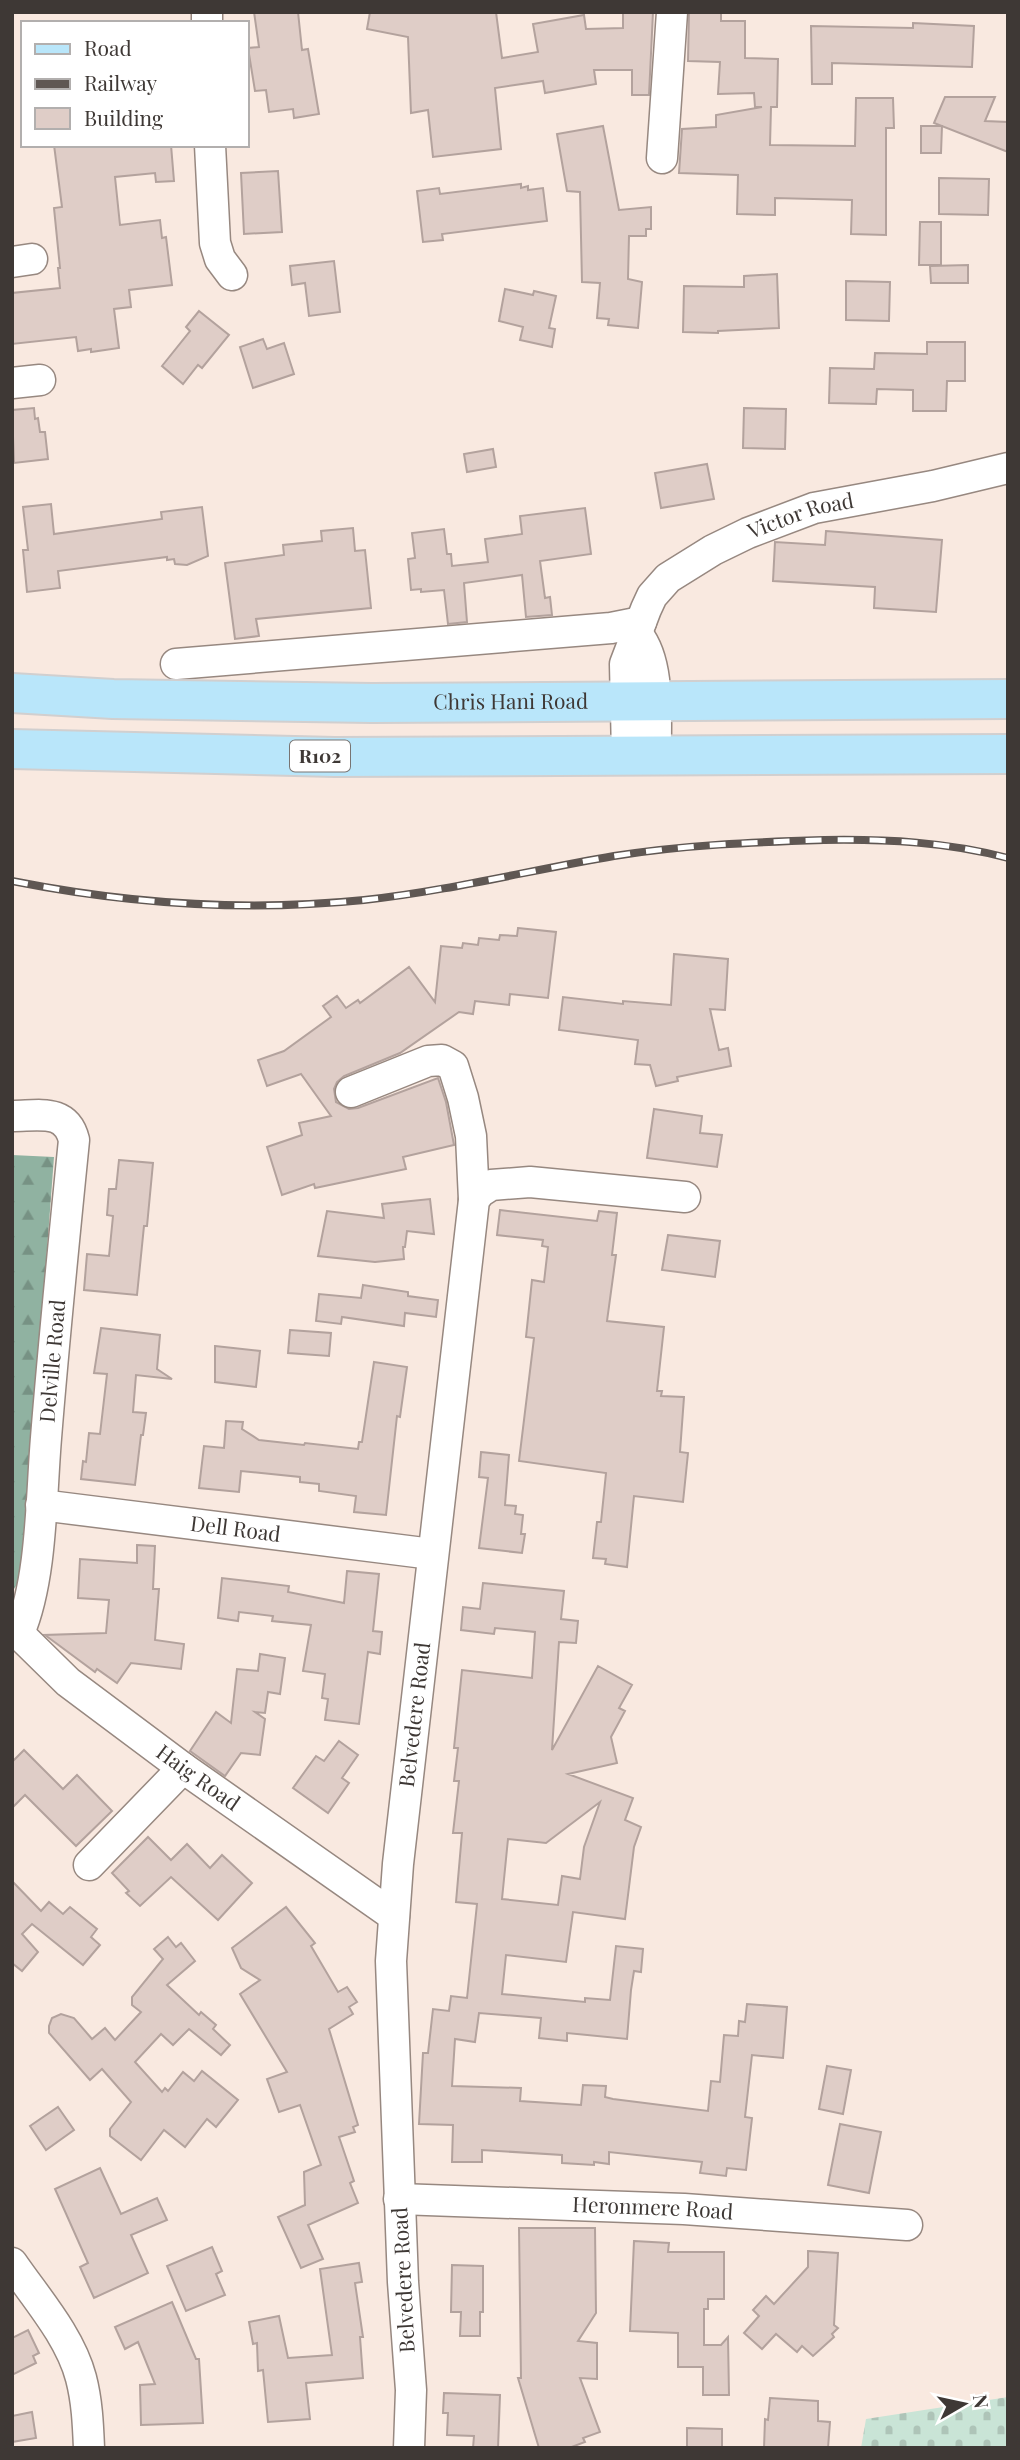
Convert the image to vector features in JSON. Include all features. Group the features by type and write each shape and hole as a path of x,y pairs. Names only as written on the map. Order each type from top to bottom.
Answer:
{"main road":[{"name":"Chris Hani Road","path":"12,694 113,699 372,703 1008,699"},
{"name":"R102","path":"12,749 335,757 1008,754"}],"street":[{"path":"662,158 672,12"},
{"path":"210,147 215,243 220,259 232,275"},
{"name":"Victor Road","path":"642,755 640,701 625,664 652,596 668,578 688,564 748,533 819,507 933,486 1008,468"},
{"path":"176,664 611,628 640,628"},
{"name":"Belvedere Road","path":"351,1091 428,1061 442,1059 453,1066 471,1136 474,1200 432,1554 391,1961 399,2199 411,2390 410,2448"},
{"name":"Delville Road","path":"15,1630 28,1612 41,1505 55,1325 74,1140 71,1126 64,1120 54,1116 24,1116"},
{"path":"474,1200 491,1185 517,1182 685,1197"},
{"name":"Dell Road","path":"41,1505 432,1554"},
{"name":"Haig Road","path":"15,1630 68,1682 184,1769 394,1916"},
{"path":"89,1865 184,1769"},
{"name":"Heronmere Road","path":"399,2199 684,2208 907,2225"},
{"path":"12,2263 66,2343 80,2376 88,2415 89,2448"}],"green space":[{"path":"12,1155 54,1157 25,1541 20,1580 12,1592"},
{"path":"1008,2397 1008,2448 861,2448 866,2419"}],"building":[{"path":"254,12 298,12 302,50 308,49 319,114 294,118 293,109 269,112 266,90 255,91 248,48 259,47"},
{"path":"370,12 496,12 502,58 538,52 533,24 584,15 586,29 623,28 623,12 653,12 649,95 632,95 632,70 594,70 596,84 545,93 543,81 495,88 501,149 433,157 428,110 411,113 408,37 367,29"},
{"path":"689,12 721,12 721,21 745,21 745,58 778,59 777,107 771,107 770,145 855,146 856,98 893,98 894,128 886,128 886,235 851,234 852,200 775,198 775,215 737,214 738,175 679,173 682,129 716,127 716,115 762,107 755,107 754,93 718,94 720,62 688,61"},
{"path":"913,23 974,26 972,67 832,63 832,84 812,84 811,26 913,28"},
{"path":"945,97 995,97 985,121 1008,122 1008,152 934,123"},
{"path":"603,126 619,210 651,207 651,229 646,229 646,236 629,236 628,279 642,282 638,328 608,325 609,319 597,318 600,283 582,282 580,192 567,191 557,134"},
{"path":"921,126 942,126 941,153 921,153"},
{"path":"54,147 171,147 174,181 156,182 155,173 115,177 120,225 160,220 162,238 166,237 172,285 129,290 131,307 114,309 119,348 78,351 76,337 12,344 12,293 60,288 54,208 62,207"},
{"path":"278,171 282,232 244,234 241,173"},
{"path":"939,178 989,179 988,215 939,214"},
{"path":"521,184 521,188 528,186 528,190 543,188 547,221 442,234 443,240 423,242 417,191 439,188 440,194"},
{"path":"920,222 941,222 941,265 919,265"},
{"path":"334,261 340,312 309,316 305,283 292,285 290,266"},
{"path":"968,265 968,283 931,283 930,266"},
{"path":"777,274 779,328 718,333 683,332 684,286 744,287 744,276"},
{"path":"846,281 890,282 889,321 846,320"},
{"path":"505,289 533,295 534,291 556,296 549,328 555,329 552,347 520,340 523,327 499,321"},
{"path":"199,311 229,335 202,368 198,365 183,384 162,366 190,331 186,327"},
{"path":"263,339 267,349 284,343 294,374 253,388 240,347"},
{"path":"927,342 965,342 965,381 947,381 946,411 913,411 913,390 877,389 876,404 829,403 830,368 874,369 875,353 927,354"},
{"path":"34,408 40,432 45,432 48,459 14,463 12,410"},
{"path":"744,408 786,409 785,449 743,448"},
{"path":"493,449 496,467 467,472 464,454"},
{"path":"707,464 714,499 661,508 655,473"},
{"path":"51,504 54,534 162,519 161,512 202,507 208,556 187,565 175,564 174,559 167,560 167,557 58,571 60,588 27,592 23,550 28,550 23,507"},
{"path":"585,508 591,554 540,561 545,598 550,597 552,615 526,617 522,575 464,583 467,622 448,624 444,590 411,590 408,559 415,558 412,533 444,529 447,554 451,554 452,566 488,562 485,539 522,534 520,516"},
{"path":"353,528 355,551 365,550 371,608 256,619 259,636 235,639 225,563 284,555 283,545 322,541 321,531"},
{"path":"826,531 942,540 936,612 874,608 875,587 773,581 775,542 825,545"},
{"path":"518,928 556,932 548,998 510,994 509,1005 475,1001 473,1014 459,1012 400,1053 344,1076 334,1089 336,1102 349,1109 438,1078 446,1102 454,1145 403,1157 406,1169 315,1188 314,1184 282,1195 267,1147 302,1135 299,1123 331,1116 301,1074 267,1086 258,1060 284,1051 331,1017 323,1006 337,996 346,1008 358,1000 360,1003 409,967 435,1002 441,946 462,948 463,943 478,945 479,938 499,940 500,935 517,936"},
{"path":"674,954 728,959 725,1010 710,1009 719,1050 728,1048 731,1066 677,1077 678,1081 656,1086 650,1065 635,1064 638,1040 559,1030 563,997 623,1004 623,1001 671,1005"},
{"path":"654,1109 702,1116 700,1133 722,1135 717,1167 647,1158"},
{"path":"119,1160 153,1163 137,1295 84,1290 87,1254 109,1256 113,1216 107,1215 109,1189 116,1189"},
{"path":"430,1199 434,1234 407,1231 403,1247 404,1259 375,1262 318,1256 327,1211 384,1218 382,1204"},
{"path":"500,1210 597,1221 599,1211 617,1213 612,1255 616,1255 607,1321 664,1327 657,1391 662,1391 661,1396 684,1397 680,1452 688,1453 683,1502 634,1496 627,1567 605,1564 606,1559 593,1558 597,1522 601,1522 606,1473 519,1461 534,1338 526,1337 532,1280 544,1282 548,1247 542,1246 543,1240 497,1235"},
{"path":"668,1235 720,1241 715,1277 662,1270"},
{"path":"363,1285 438,1300 436,1317 405,1313 404,1326 342,1317 341,1324 316,1321 319,1294 361,1298"},
{"path":"101,1328 160,1335 157,1369 172,1379 136,1375 133,1412 146,1413 135,1485 81,1479 89,1433 100,1434 107,1374 94,1373"},
{"path":"290,1330 331,1333 329,1356 288,1353"},
{"path":"215,1346 260,1351 256,1387 215,1382"},
{"path":"374,1362 407,1367 400,1417 397,1416 386,1515 354,1512 356,1496 319,1491 319,1484 300,1482 300,1477 241,1471 239,1492 199,1488 204,1446 224,1448 226,1421 243,1422 242,1429 259,1440 358,1449 359,1442 362,1442"},
{"path":"481,1452 509,1455 505,1505 516,1506 515,1514 523,1515 521,1534 525,1534 522,1553 479,1548 488,1478 479,1477"},
{"path":"137,1545 155,1546 153,1589 159,1589 155,1640 184,1644 181,1669 131,1663 117,1683 97,1669 95,1672 45,1635 106,1633 109,1600 78,1598 80,1559 137,1563"},
{"path":"347,1571 379,1574 373,1631 382,1632 380,1654 368,1652 359,1724 325,1720 328,1699 322,1698 325,1674 303,1671 311,1625 272,1621 273,1616 239,1612 238,1621 218,1618 222,1578 289,1586 288,1592 344,1603"},
{"path":"483,1583 564,1591 561,1619 578,1621 576,1643 559,1642 552,1750 598,1666 632,1685 619,1708 625,1711 611,1737 617,1763 568,1774 633,1798 625,1820 641,1827 634,1847 625,1919 573,1912 566,1962 506,1955 502,1994 585,2002 585,1998 610,2000 616,1946 643,1949 641,1972 634,1971 627,2039 567,2033 567,2041 539,2038 541,2018 479,2013 475,2042 455,2039 452,2086 521,2088 520,2101 581,2105 583,2085 606,2086 605,2097 613,2099 708,2111 711,2081 720,2082 724,2035 738,2036 739,2021 745,2022 747,2004 787,2007 783,2058 752,2055 745,2117 752,2118 746,2170 727,2168 726,2176 700,2173 702,2162 609,2152 609,2164 594,2162 594,2165 562,2163 562,2155 482,2150 482,2162 452,2162 453,2125 419,2124 423,2053 428,2053 433,2009 449,2011 451,1996 467,1998 477,1904 456,1902 462,1833 453,1833 459,1781 454,1781 458,1748 454,1748 462,1670 532,1678 535,1632 495,1628 494,1634 461,1630 463,1607 480,1609","holes":["600,1802 584,1847 580,1879 562,1876 558,1905 502,1899 508,1839 546,1843"]},
{"path":"260,1654 285,1658 280,1694 268,1692 265,1713 255,1712 265,1719 260,1755 241,1753 225,1776 190,1751 216,1712 231,1723 237,1669 258,1671"},
{"path":"339,1741 358,1755 342,1778 349,1783 328,1813 293,1788 316,1756 324,1761"},
{"path":"24,1750 63,1789 77,1775 112,1811 76,1846 25,1795 12,1808 12,1762"},
{"path":"148,1837 171,1860 187,1844 210,1868 222,1855 252,1883 218,1920 171,1877 140,1906 126,1893 129,1891 112,1873"},
{"path":"12,1881 41,1911 49,1902 63,1914 70,1907 97,1929 91,1937 100,1945 83,1965 32,1924 22,1934 38,1952 22,1971 12,1963"},
{"path":"286,1907 315,1943 311,1946 338,1992 347,1987 357,2002 349,2007 353,2014 329,2029 358,2125 353,2127 355,2132 339,2137 354,2181 350,2183 358,2203 308,2225 323,2259 301,2268 278,2217 305,2205 304,2172 321,2165 300,2105 279,2112 267,2079 287,2072 240,1994 260,1980 241,1968 232,1948"},
{"path":"168,1937 176,1947 181,1943 195,1961 167,1985 199,2015 201,2012 216,2025 213,2029 230,2045 221,2055 189,2029 173,2045 161,2034 135,2062 162,2092 165,2088 168,2091 183,2072 194,2081 202,2071 238,2100 216,2127 207,2119 185,2147 164,2130 141,2160 110,2136 110,2129 131,2102 102,2069 90,2080 49,2033 49,2026 52,2018 61,2014 74,2018 92,2039 105,2028 115,2040 141,2012 132,2005 132,1997 163,1959 154,1949"},
{"path":"827,2066 851,2070 843,2114 819,2109"},
{"path":"58,2107 74,2130 46,2150 30,2126"},
{"path":"840,2124 881,2132 869,2193 828,2185"},
{"path":"100,2168 121,2214 157,2198 167,2220 131,2235 148,2273 94,2298 80,2267 88,2263 55,2189"},
{"path":"519,2228 595,2228 596,2313 578,2341 597,2343 597,2379 580,2378 600,2432 583,2438 585,2442 569,2448 539,2448 518,2378 521,2378"},
{"path":"634,2241 669,2243 668,2252 724,2252 724,2299 708,2299 708,2309 704,2309 704,2345 721,2345 728,2337 729,2395 703,2395 703,2367 678,2367 678,2333 630,2331"},
{"path":"212,2247 222,2271 216,2274 225,2295 186,2311 167,2266"},
{"path":"808,2251 838,2253 834,2325 838,2328 832,2334 834,2337 813,2356 802,2346 797,2352 776,2334 762,2349 744,2333 759,2316 753,2310 766,2296 774,2304 808,2267"},
{"path":"359,2263 362,2282 355,2283 363,2337 360,2337 363,2378 306,2383 310,2419 268,2422 263,2370 258,2371 257,2343 253,2344 249,2322 279,2316 288,2358 332,2355 320,2269"},
{"path":"452,2265 483,2266 480,2336 460,2336 461,2312 451,2312"},
{"path":"172,2302 196,2359 199,2359 203,2423 141,2425 140,2385 155,2384 138,2342 125,2349 115,2327"},
{"path":"28,2330 39,2353 33,2356 36,2363 12,2375 12,2338"},
{"path":"444,2393 500,2395 498,2448 473,2448 474,2436 447,2435 448,2413 443,2413"},
{"path":"770,2398 818,2401 818,2421 830,2422 828,2448 764,2448 765,2419 768,2420"},
{"path":"32,2412 36,2438 12,2442 12,2416"},
{"path":"687,2428 722,2429 722,2448 687,2448"}],"railway":[{"path":"12,881 100,895 187,904 320,904 458,886 614,856 719,845 824,840 894,841 962,848 1008,858"}]}
